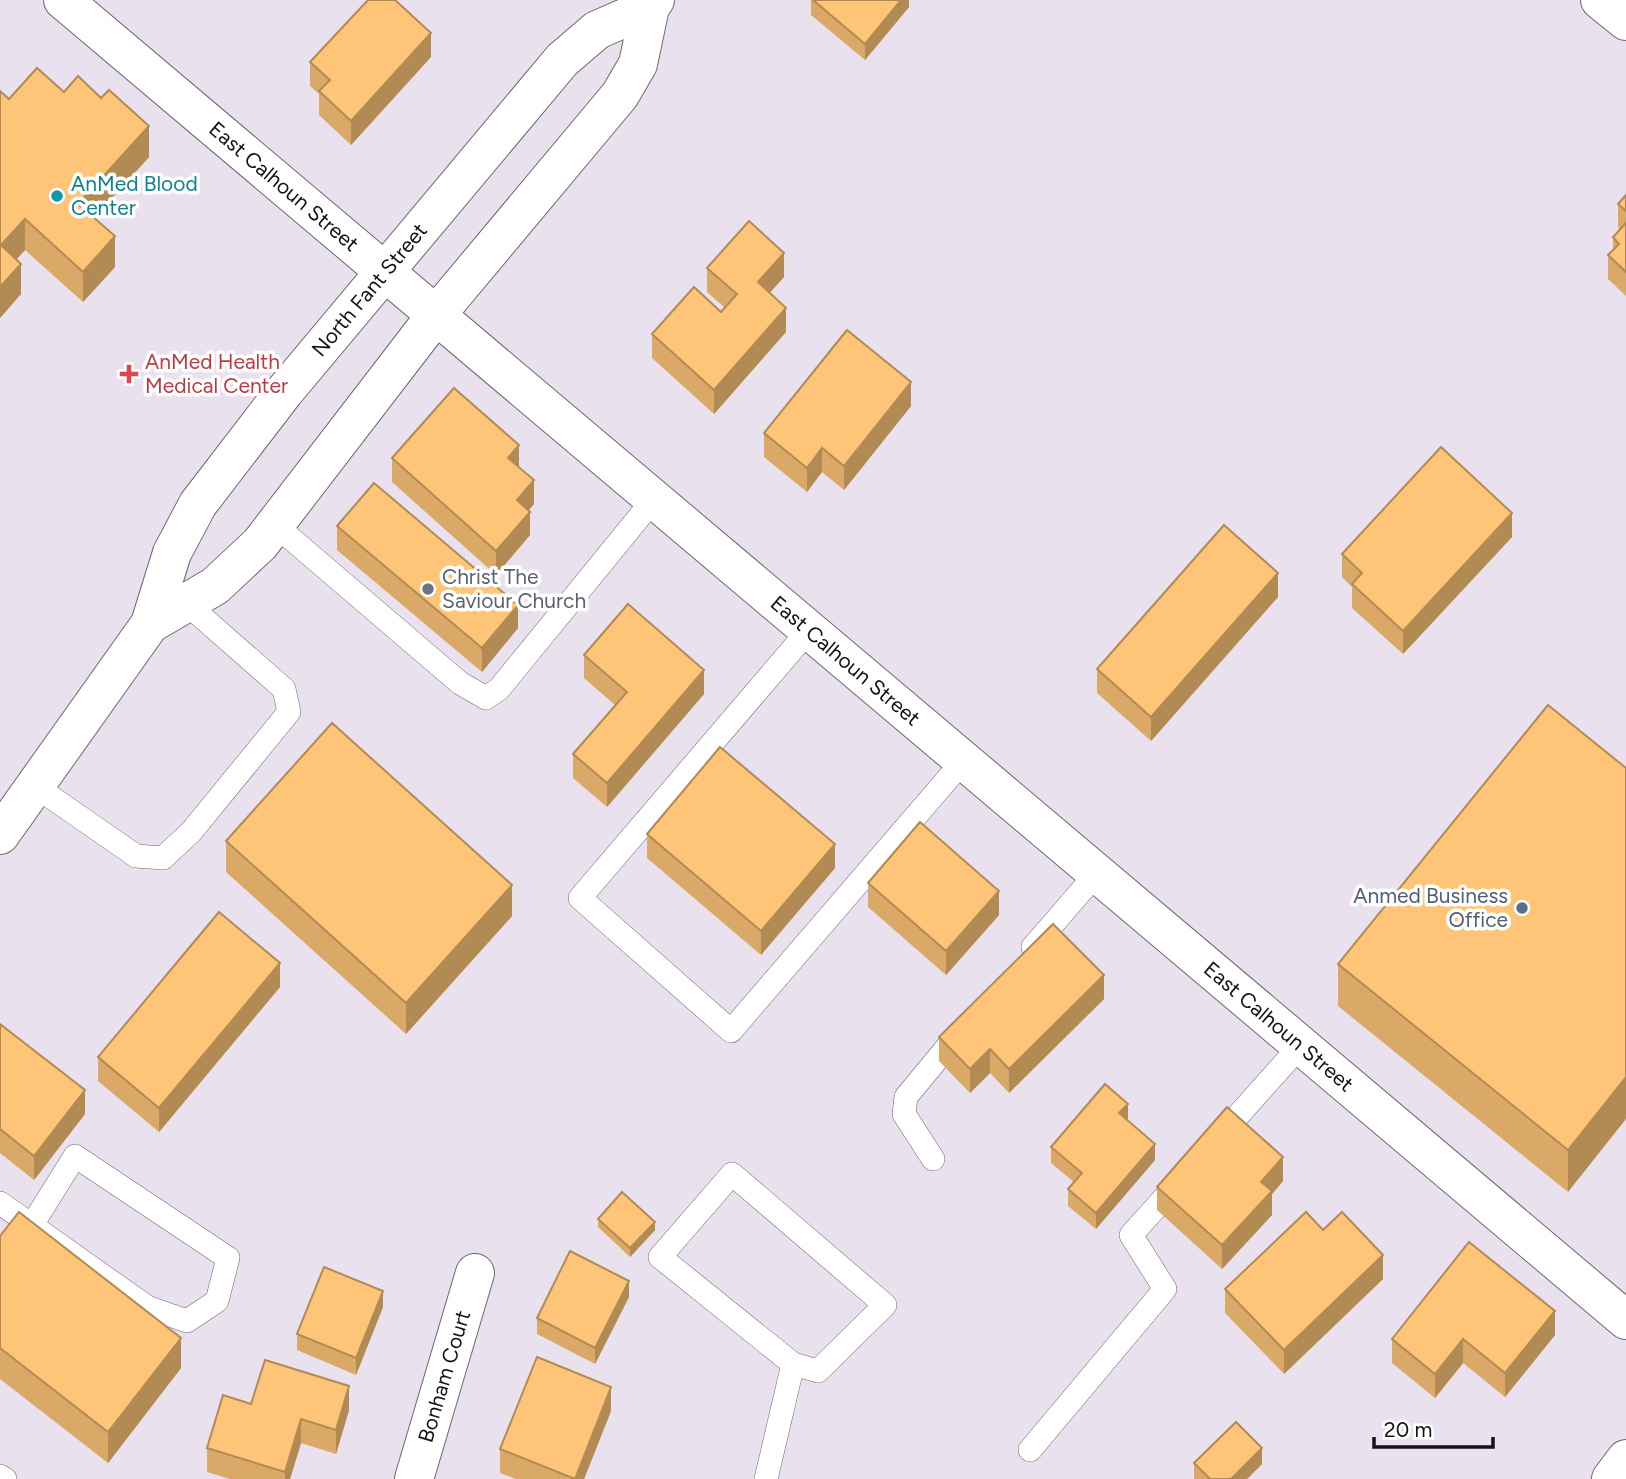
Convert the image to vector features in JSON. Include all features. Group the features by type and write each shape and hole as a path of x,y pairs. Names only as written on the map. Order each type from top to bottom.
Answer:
{"street":[{"name":"East Calhoun Street","path":"63,0 1626,1320"},
{"path":"1600,0 1626,22"},
{"name":"North Fant Street","path":"0,835 150,624 172,553 198,504 284,392 562,60 597,30 653,3"},
{"name":"North Fant Street","path":"150,624 215,586 260,544 436,315 620,95 638,64 653,3"},
{"name":"Bonham Court","path":"414,1479 475,1273"},
{"path":"1611,1479 1626,1459"}],"lane":[{"path":"274,524 460,683 485,698 499,689 654,499"},
{"path":"35,786 136,856 163,858 191,832 289,712 284,689 186,603"},
{"path":"809,630 580,898 730,1031 964,760"},
{"path":"1021,961 1097,873"},
{"path":"933,1159 904,1114 906,1097 969,1021"},
{"path":"1030,1450 1165,1289 1131,1236 1301,1045"},
{"path":"0,1203 147,1307 187,1321 217,1301 228,1258 75,1156 32,1225"},
{"path":"732,1174 885,1305 818,1371 793,1364 660,1257 732,1174"},
{"path":"765,1479 793,1364"},
{"path":"0,1476 5,1479"}],"building":[{"path":"368,0 395,0 431,33 351,121 319,91 330,80 310,62"},
{"path":"813,0 901,0 865,44"},
{"name":"AnMed Blood Center","path":"37,68 64,92 78,76 101,98 109,90 149,126 78,204 115,236 83,272 25,219 1,245 21,264 0,287 0,91 9,99"},
{"path":"1626,195 1626,211 1618,204"},
{"path":"749,221 784,253 758,282 786,308 714,390 652,334 694,287 721,312 737,294 707,268"},
{"path":"1626,223 1626,272 1608,255 1619,244 1613,237"},
{"path":"847,330 911,382 844,466 822,448 807,468 764,433"},
{"path":"454,388 519,445 508,458 534,480 517,500 530,512 496,551 392,458"},
{"path":"1441,447 1512,513 1403,631 1352,584 1362,573 1342,554"},
{"name":"Christ The Saviour Church","path":"374,483 518,605 482,648 337,526"},
{"path":"1224,525 1278,573 1151,717 1097,669"},
{"path":"628,604 704,670 607,783 573,754 627,692 584,655"},
{"name":"Anmed Business Office","path":"1548,705 1626,768 1626,1077 1568,1150 1338,964"},
{"path":"332,723 512,885 406,1003 226,841"},
{"path":"720,747 835,844 761,931 647,834"},
{"path":"920,822 999,891 946,951 868,883"},
{"path":"219,912 280,963 159,1108 98,1057"},
{"path":"1053,924 1104,975 1009,1069 990,1049 970,1069 939,1037"},
{"path":"0,1024 85,1090 34,1156 0,1129"},
{"path":"1105,1084 1128,1104 1119,1113 1155,1144 1096,1213 1068,1189 1082,1173 1051,1147"},
{"path":"1227,1107 1283,1157 1261,1182 1272,1191 1222,1245 1157,1187"},
{"path":"622,1192 655,1222 630,1248 598,1219"},
{"path":"19,1212 181,1338 108,1432 0,1348 0,1236"},
{"path":"1306,1212 1323,1230 1342,1212 1383,1255 1284,1350 1225,1289"},
{"path":"1469,1242 1555,1311 1505,1373 1463,1339 1435,1374 1392,1339"},
{"path":"570,1251 629,1281 595,1348 537,1318"},
{"path":"324,1267 383,1291 356,1358 297,1334"},
{"path":"537,1357 611,1387 575,1479 500,1449"},
{"path":"265,1360 349,1386 336,1430 301,1419 285,1472 207,1448 223,1395 251,1404"},
{"path":"1236,1422 1262,1448 1231,1479 1210,1479 1194,1463"}],"place":[{"name":"AnMed Blood Center","path":"57,196"},
{"name":"AnMed Health Medical Center","path":"129,374"},
{"name":"Christ The Saviour Church","path":"428,589"},
{"name":"Anmed Business Office","path":"1522,908"}]}
